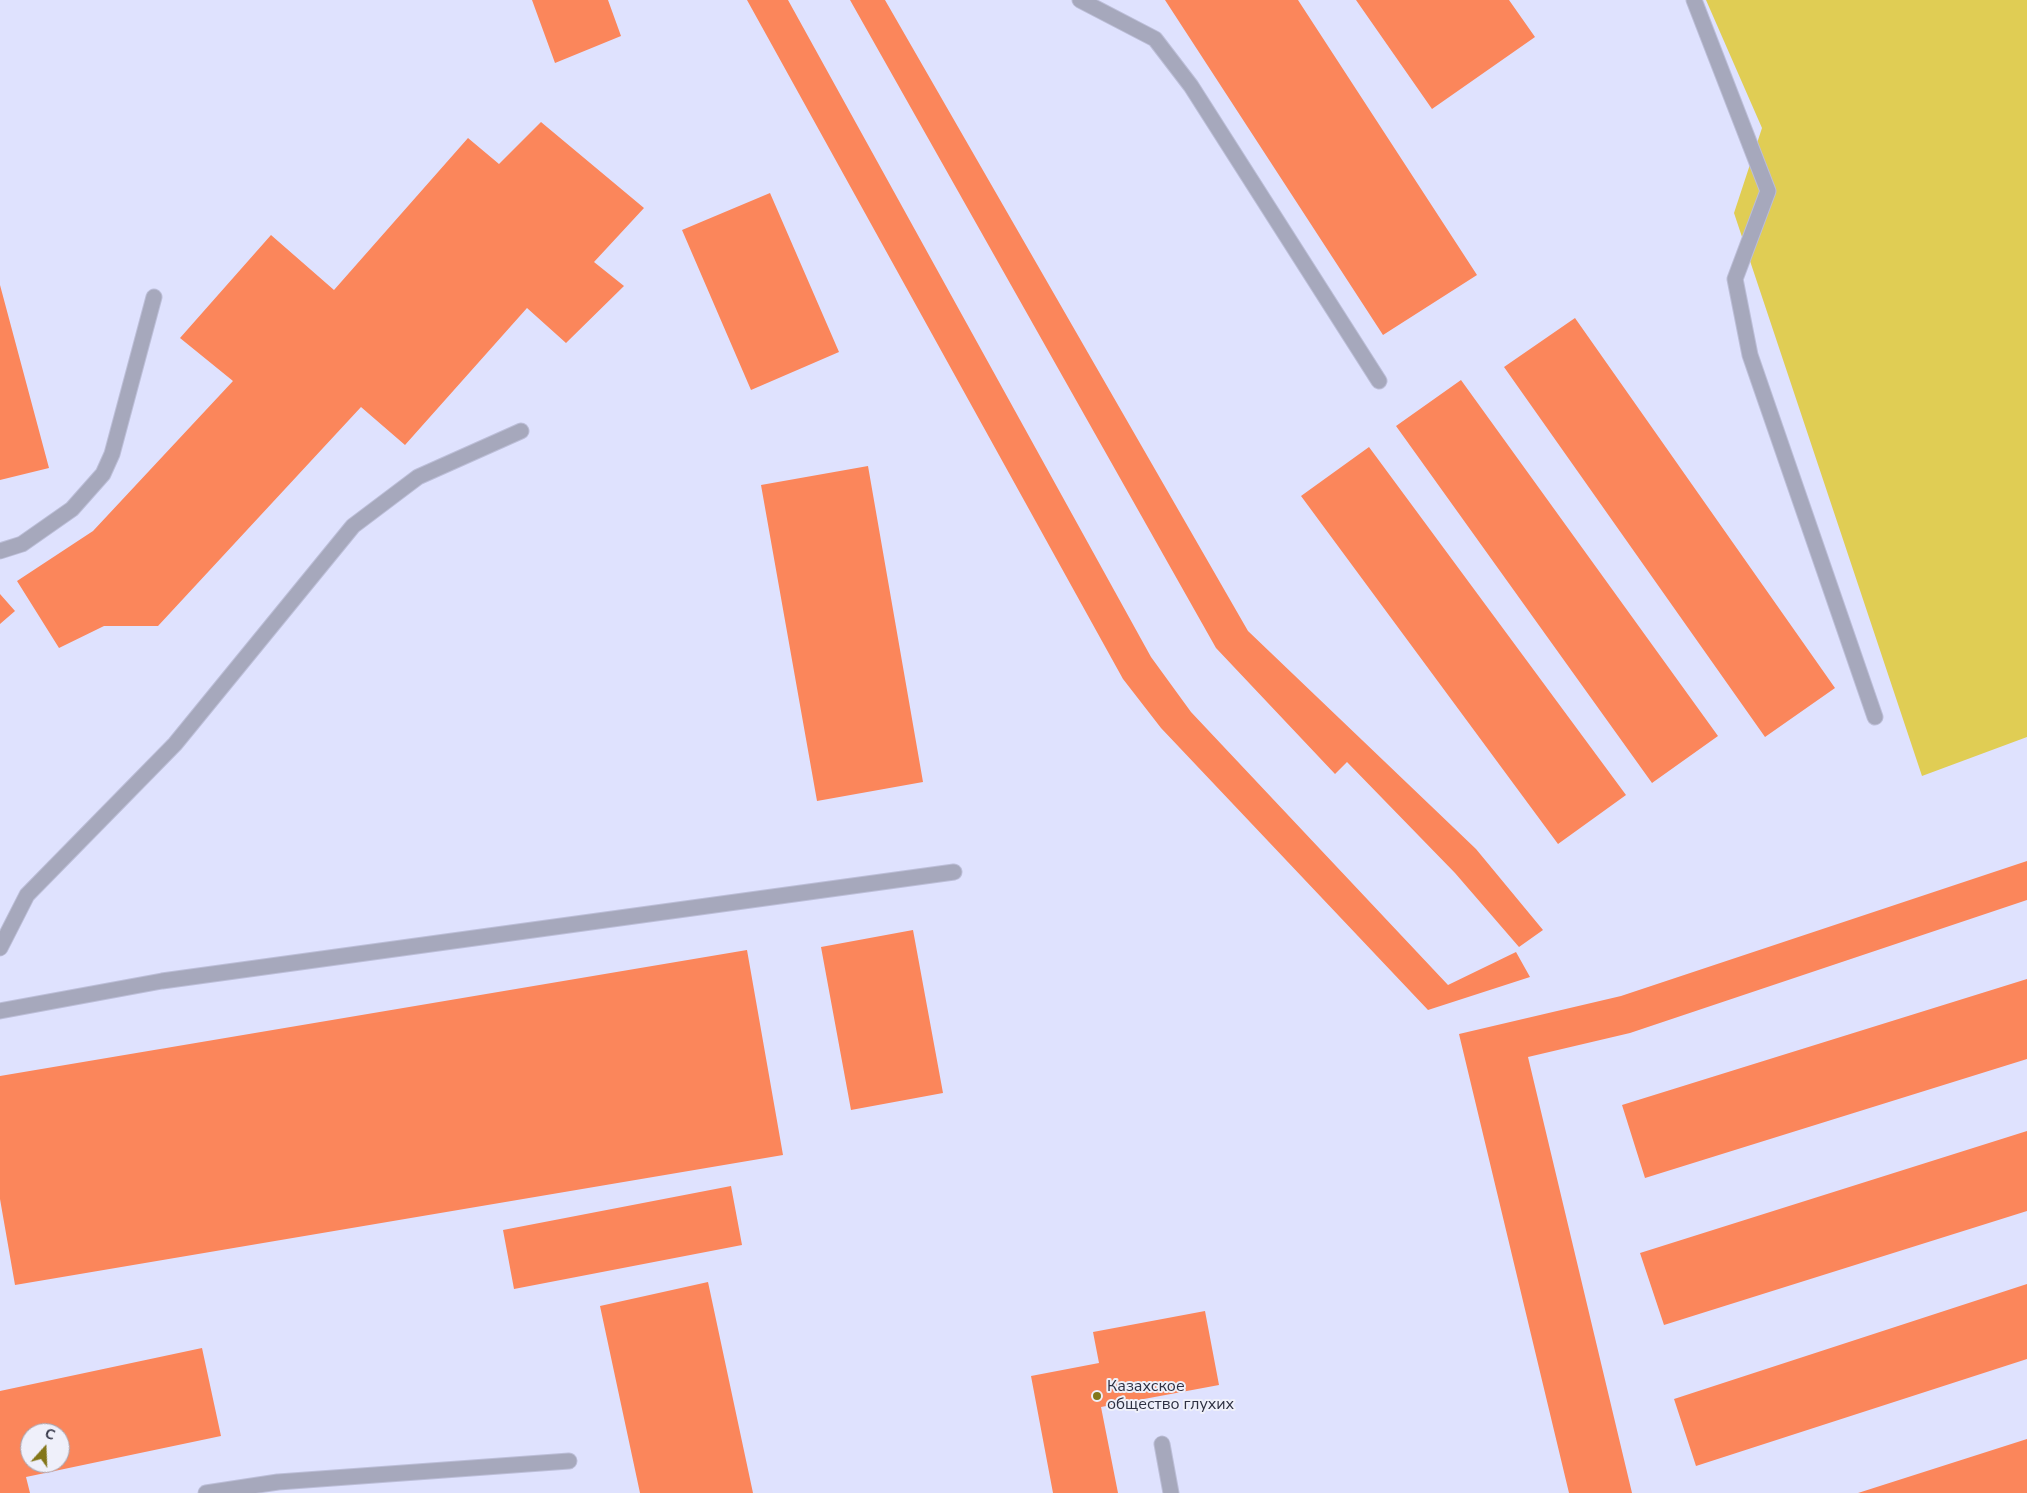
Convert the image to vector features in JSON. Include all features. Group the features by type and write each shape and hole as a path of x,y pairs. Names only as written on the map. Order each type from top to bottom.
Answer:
{"lane":[{"path":"1080,0 1155,39 1191,86 1380,381"},
{"path":"1694,0 1768,191 1735,279 1750,355 1875,717"},
{"path":"0,551 22,544 72,509 103,474 112,454 154,297"},
{"path":"0,948 27,895 175,744 354,526 418,477 521,431"},
{"path":"0,1012 162,981 954,872"},
{"path":"1162,1444 1171,1493"},
{"path":"206,1493 278,1482 569,1461"}],"shaded area":[{"path":"1706,0 2027,0 2027,737 1922,776 1734,213 1762,128"}],"building":[{"path":"532,0 608,0 621,36 555,63"},
{"path":"747,0 788,0 1151,657 1191,712 1448,985 1516,952 1530,977 1428,1010 1161,728 1123,679"},
{"path":"850,0 885,0 1248,631 1476,849 1543,930 1519,947 1455,873 1347,762 1335,774 1216,648"},
{"path":"1165,0 1298,0 1477,275 1383,335"},
{"path":"1356,0 1509,0 1535,37 1432,109"},
{"path":"541,122 644,208 594,262 624,286 566,343 527,308 405,445 361,407 158,626 104,626 59,648 17,581 93,531 233,381 180,338 271,235 334,290 468,138 499,164"},
{"path":"770,193 839,352 751,390 682,230"},
{"path":"0,285 49,468 0,480"},
{"path":"1575,318 1835,688 1765,737 1504,367"},
{"path":"1461,380 1718,736 1652,783 1396,426"},
{"path":"1369,447 1626,795 1558,844 1301,496"},
{"path":"868,466 923,782 817,801 761,485"},
{"path":"0,594 15,611 0,624"},
{"path":"2027,861 2027,900 1630,1033 1528,1057 1632,1493 1569,1493 1459,1034 1621,996"},
{"path":"913,930 943,1093 851,1110 821,947"},
{"path":"747,950 783,1155 15,1285 0,1199 0,1076"},
{"path":"2027,979 2027,1059 1645,1178 1622,1105"},
{"path":"2027,1131 2027,1211 1664,1325 1640,1253"},
{"path":"731,1186 742,1245 514,1289 503,1230"},
{"path":"708,1282 753,1493 640,1493 600,1306"},
{"path":"2027,1284 2027,1359 1696,1466 1674,1399"},
{"name":"Казахское общество глухих","path":"1205,1311 1219,1385 1101,1407 1118,1493 1053,1493 1031,1376 1099,1363 1093,1332"},
{"path":"202,1348 221,1436 70,1468 70,1423 20,1423 20,1473 45,1473 26,1477 30,1493 0,1493 0,1391"},
{"path":"2027,1439 2027,1493 1858,1493"}],"place":[{"name":"Казахское общество глухих","path":"1097,1396"}]}
